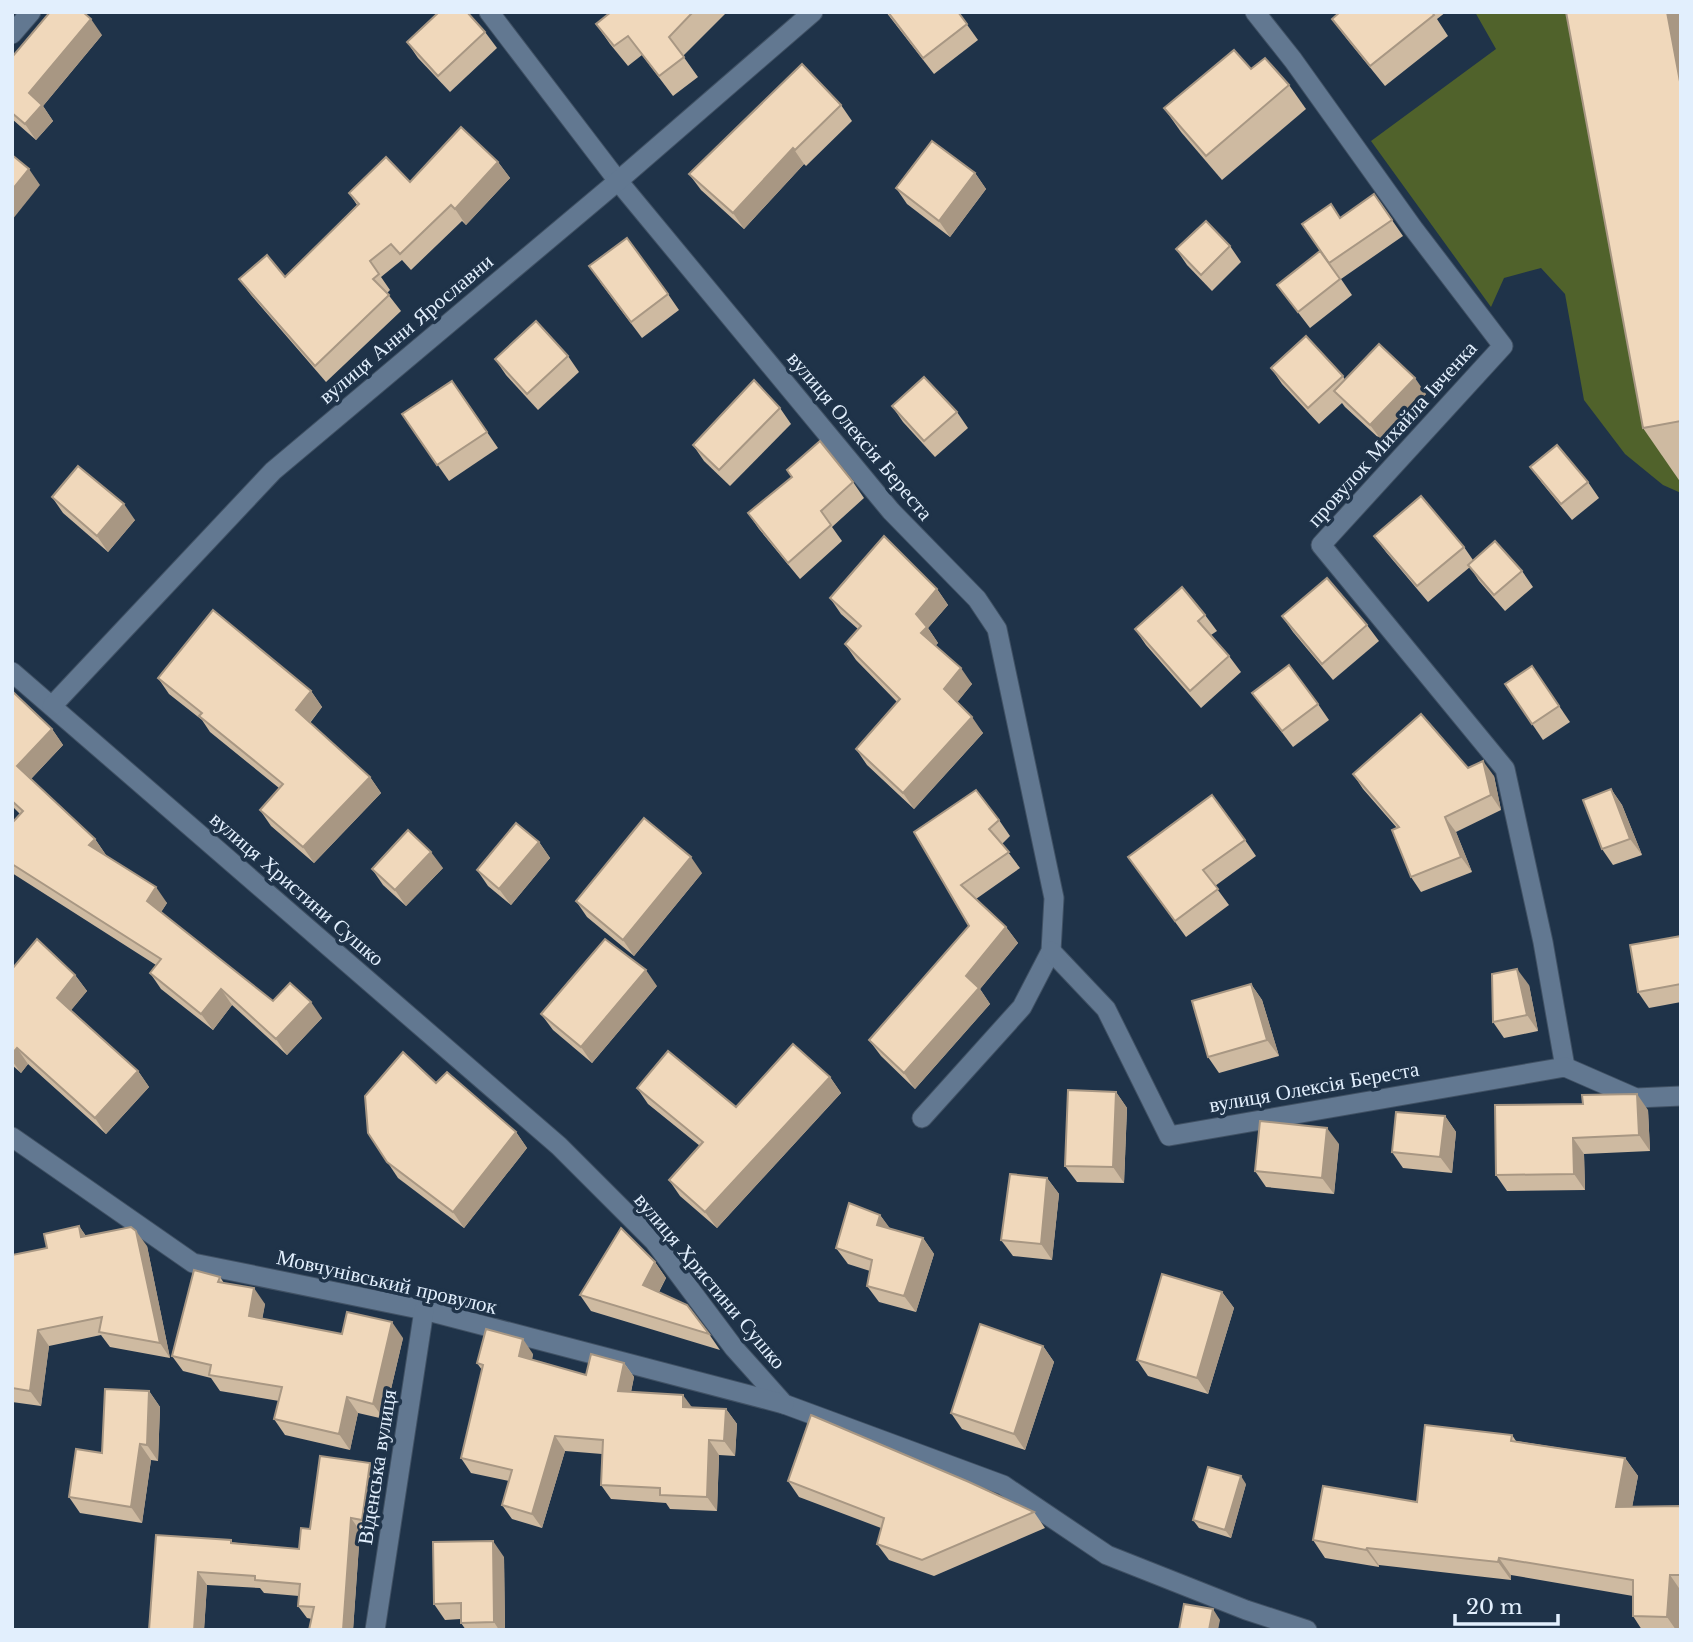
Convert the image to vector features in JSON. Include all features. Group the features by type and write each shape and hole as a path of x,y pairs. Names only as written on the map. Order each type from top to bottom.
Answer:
{"street":[{"path":"12,34 31,12"},
{"name":"вулиця Олексія Береста","path":"489,12 618,181 891,511 977,599 996,629 1054,898 1051,951 1022,1007 922,1118"},
{"name":"вулиця Анни Ярославни","path":"52,706 272,471 618,181 813,12"},
{"name":"провулок Михайла Івченка","path":"1255,12 1503,346 1321,544 1505,769 1543,942 1565,1068"},
{"name":"вулиця Христини Сушко","path":"12,672 559,1146 654,1241 734,1348 784,1404 1003,1485 1107,1555 1246,1610 1307,1630"},
{"name":"вулиця Олексія Береста","path":"1051,951 1107,1009 1169,1136 1565,1068"},
{"path":"1565,1068 1636,1098 1681,1096"},
{"name":"Мовчунівський провулок","path":"12,1137 193,1263 424,1310 784,1404"},
{"name":"Віденська вулиця","path":"375,1630 424,1310"}],"green space":[{"path":"1475,12 1601,12 1681,441 1681,493 1663,485 1625,454 1584,400 1565,294 1541,268 1504,278 1491,307 1371,141 1496,49"}],"building":[{"path":"50,12 83,12 91,19 29,93 42,105 25,124 12,113 12,57"},
{"path":"439,12 467,12 485,32 438,76 407,42"},
{"path":"611,12 693,12 669,37 684,57 659,76 628,36 614,46 596,24"},
{"path":"888,12 958,12 967,24 923,58"},
{"path":"1340,12 1432,12 1434,15 1370,66 1332,19"},
{"path":"1566,12 1667,12 1681,87 1681,421 1643,428"},
{"path":"1234,50 1251,69 1265,58 1289,85 1206,156 1164,108"},
{"path":"802,64 841,105 795,150 793,148 733,213 689,174"},
{"path":"461,127 498,162 455,209 451,205 400,254 391,244 370,261 379,274 373,279 389,295 315,366 239,279 267,255 285,277 359,204 349,193 386,157 410,182"},
{"path":"932,141 975,173 939,221 896,188"},
{"path":"12,155 29,169 12,190"},
{"path":"1374,194 1392,220 1329,263 1302,224 1331,204 1340,218"},
{"path":"1206,221 1230,246 1201,275 1176,249"},
{"path":"627,238 668,294 631,322 589,266"},
{"path":"1320,251 1340,279 1298,312 1277,285"},
{"path":"536,321 568,356 527,394 495,359"},
{"path":"1306,336 1343,376 1308,408 1271,368"},
{"path":"1379,344 1415,378 1370,425 1334,391"},
{"path":"924,377 957,412 924,441 892,406"},
{"path":"754,380 780,408 719,470 693,445"},
{"path":"452,381 487,432 437,465 402,414"},
{"path":"820,441 853,482 821,511 831,525 788,563 748,513 792,477 787,470"},
{"path":"1557,445 1588,482 1561,504 1530,467"},
{"path":"78,466 124,504 97,536 52,497"},
{"path":"1421,496 1464,547 1417,586 1374,536"},
{"path":"884,536 937,589 916,614 927,627 921,633 961,668 944,689 972,717 903,793 856,749 900,699 845,644 861,626 830,598"},
{"path":"1495,541 1522,571 1494,595 1468,565"},
{"path":"1327,578 1367,625 1322,664 1282,616"},
{"path":"1182,587 1205,615 1198,621 1229,656 1190,691 1135,629"},
{"path":"213,610 311,691 296,710 370,777 303,847 260,810 283,784 199,716 202,713 158,678"},
{"path":"1289,665 1318,704 1282,731 1252,693"},
{"path":"1532,666 1559,706 1532,724 1505,684"},
{"path":"12,691 52,729 17,766 95,839 89,845 156,887 147,901 273,1001 290,983 311,1002 276,1039 221,989 201,1014 150,973 161,959 12,864 12,823 23,811 12,801"},
{"path":"1421,714 1468,768 1483,761 1491,795 1445,817 1461,857 1411,877 1392,830 1399,827 1353,774"},
{"path":"1611,789 1630,839 1602,849 1583,800"},
{"path":"976,790 999,820 989,829 1009,852 961,885 1006,927 966,976 979,988 904,1073 869,1040 969,926 914,832"},
{"path":"1212,795 1245,840 1203,870 1218,889 1175,921 1128,857"},
{"path":"644,818 691,857 623,940 576,901"},
{"path":"516,823 539,842 499,889 477,870"},
{"path":"408,830 431,852 395,890 372,869"},
{"path":"1681,936 1681,984 1638,992 1630,945"},
{"path":"37,939 75,975 57,998 138,1071 95,1118 17,1048 12,1054 12,969"},
{"path":"605,939 646,970 581,1047 541,1014"},
{"path":"1517,969 1527,1015 1493,1022 1492,974"},
{"path":"1251,984 1267,1040 1208,1057 1192,1001"},
{"path":"793,1044 830,1077 705,1212 669,1180 703,1142 637,1088 668,1051 736,1107"},
{"path":"403,1052 436,1083 447,1072 516,1132 453,1212 387,1162 368,1133 365,1096"},
{"path":"1068,1090 1116,1092 1113,1167 1065,1166"},
{"path":"1637,1094 1639,1135 1573,1138 1574,1174 1496,1175 1495,1105 1583,1104 1582,1095"},
{"path":"1396,1112 1445,1116 1440,1157 1392,1152"},
{"path":"1260,1121 1327,1128 1322,1178 1255,1171"},
{"path":"1010,1174 1047,1178 1041,1244 1001,1240"},
{"path":"849,1203 880,1215 877,1225 923,1238 904,1296 867,1286 872,1260 836,1248"},
{"path":"79,1226 81,1237 131,1227 136,1231 160,1343 99,1332 102,1317 38,1330 30,1391 12,1388 12,1255 47,1248 44,1234"},
{"path":"621,1228 655,1262 643,1285 687,1305 709,1334 580,1295"},
{"path":"194,1270 220,1277 218,1282 254,1288 249,1316 342,1334 347,1312 392,1322 373,1404 347,1397 339,1434 274,1419 282,1387 209,1375 211,1365 172,1356"},
{"path":"1162,1274 1222,1292 1197,1378 1137,1360"},
{"path":"980,1324 1043,1346 1014,1434 951,1413"},
{"path":"486,1329 523,1339 519,1356 586,1375 591,1354 624,1363 618,1391 683,1395 683,1407 726,1409 724,1441 709,1440 707,1497 660,1495 660,1488 601,1485 603,1440 555,1436 532,1514 502,1505 512,1470 461,1458 483,1365 477,1363"},
{"path":"105,1389 149,1391 147,1445 140,1444 131,1507 69,1497 76,1449 102,1453"},
{"path":"811,1415 1034,1512 922,1560 877,1544 884,1518 788,1481"},
{"path":"1425,1425 1512,1435 1511,1441 1625,1458 1616,1507 1681,1506 1681,1575 1670,1575 1667,1617 1633,1616 1633,1580 1499,1558 1498,1562 1366,1550 1313,1540 1323,1486 1417,1502"},
{"path":"320,1456 370,1463 362,1520 351,1518 343,1630 309,1630 314,1607 298,1606 300,1584 255,1580 255,1576 198,1572 194,1630 149,1630 156,1535 231,1540 231,1543 299,1549 301,1528 310,1529"},
{"path":"1208,1467 1241,1476 1225,1530 1193,1520"},
{"path":"493,1541 494,1622 461,1623 461,1603 434,1604 433,1542"},
{"path":"1184,1604 1213,1609 1209,1630 1179,1630"}]}
